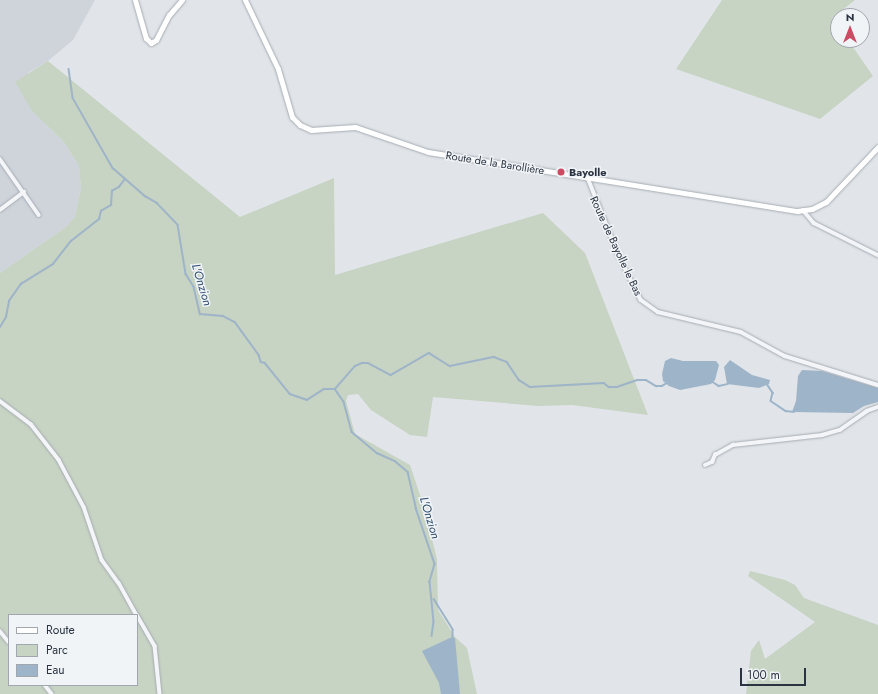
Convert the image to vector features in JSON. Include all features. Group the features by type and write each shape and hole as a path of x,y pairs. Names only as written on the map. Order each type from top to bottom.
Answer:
{"main road":[{"path":"134,0 146,38 151,43 156,40 169,15 182,0"},
{"name":"Route de la Barollière","path":"245,0 254,15 278,69 292,117 300,125 316,130 355,126 428,152 768,208 804,210 812,209 826,202 878,147"}],"street":[{"path":"0,159 39,215"},
{"name":"Route de Bayolle le Bas","path":"588,178 619,256 641,300 658,312 741,332 785,356 878,385"},
{"path":"0,210 24,192"},
{"path":"804,210 814,223 878,255"},
{"path":"0,401 31,424 59,460 84,507 102,560 119,583 136,614"},
{"path":"705,465 712,462 715,455 733,445 822,435 840,430 867,411 878,407"},
{"path":"138,617 155,646 160,694"},
{"path":"0,631 8,641"},
{"path":"46,686 52,694"}],"shaded area":[{"path":"0,0 95,0 73,40 48,61 28,73 32,111 64,142 79,166 81,188 75,217 66,227 0,273"}],"green space":[{"path":"722,0 855,0 845,8 830,8 830,48 854,48 873,76 820,119 676,69"},
{"path":"48,61 240,217 334,178 335,275 543,213 585,253 648,415 572,405 538,406 433,397 427,437 410,435 371,410 358,394 348,395 346,401 355,434 410,465 423,504 437,559 438,610 455,637 467,648 477,694 0,694 0,273 66,227 75,217 81,188 79,166 64,142 32,111 15,82"},
{"path":"750,571 785,580 795,585 804,598 878,625 878,694 746,694 751,651 759,640 765,659 815,622 748,576"}],"water":[{"path":"671,358 683,361 716,361 719,365 715,380 711,384 680,390 669,386 663,381 662,374 665,361"},
{"path":"730,360 752,375 770,380 769,384 759,388 727,384 724,367"},
{"path":"802,370 822,371 878,388 878,402 864,406 853,413 792,412 796,401 798,376"},
{"path":"452,637 455,638 460,694 441,694 439,683 422,651"}],"waterway":[{"name":"L'Onzion","path":"69,69 73,98 113,168 145,196 157,203 178,225 186,274 194,287 200,314 223,316 235,322 259,355 261,362 265,363 290,394 307,400 324,389 335,389 344,402 352,432 377,453 395,461 408,472 416,508 435,564 430,582 434,622 432,636"},
{"path":"0,327 6,317 9,301 21,284 53,264 71,241 99,219 101,211 111,205 112,191 119,187 125,179"},
{"path":"335,389 355,366 362,363 368,363 391,375 429,353 450,366 494,357 507,362 519,380 530,387 604,383 609,387 617,387 637,380 646,380 656,386 662,386 667,383"},
{"path":"713,382 719,386 728,384"},
{"path":"767,384 773,393 771,401 786,411 794,412"},
{"name":"L'Onzion","path":"434,599 453,630 453,639"}],"place":[{"name":"Bayolle","path":"561,172"}]}
